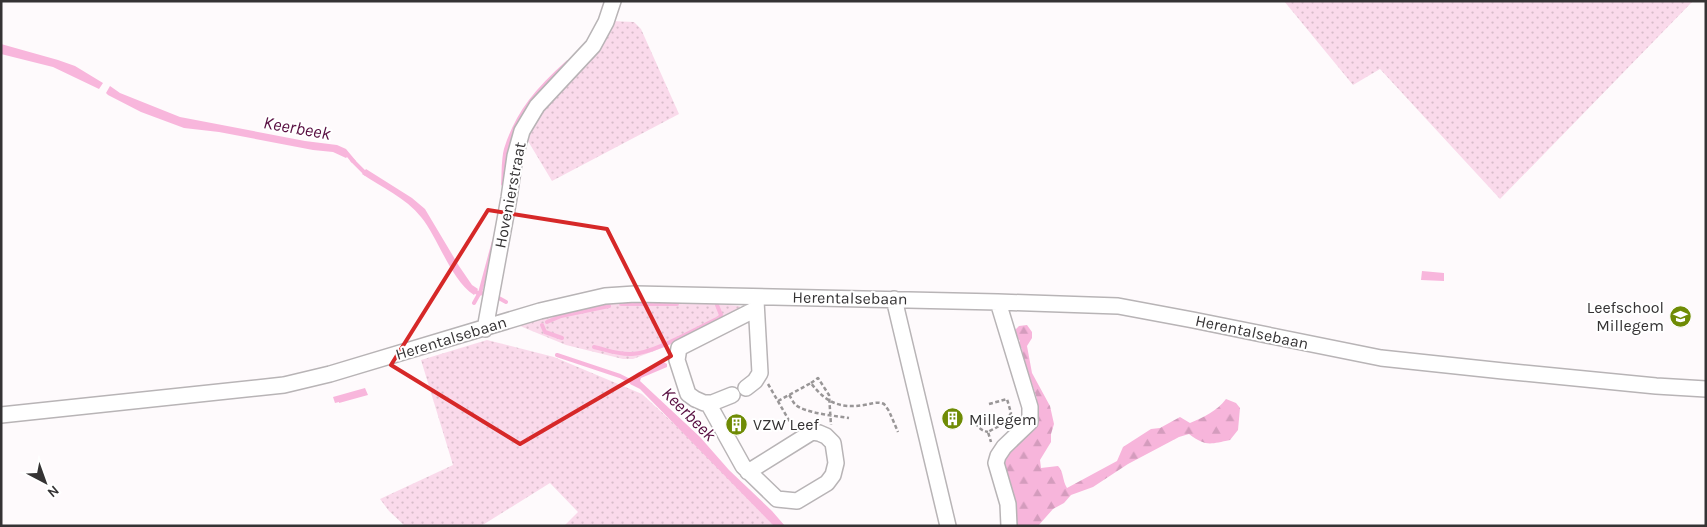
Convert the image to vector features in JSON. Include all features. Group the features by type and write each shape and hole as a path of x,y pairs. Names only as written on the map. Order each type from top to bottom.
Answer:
{"street":[{"name":"Hovenierstraat","path":"485,329 509,198 514,156 522,130 537,106 593,46 606,22 613,1"},
{"name":"Herentalsebaan","path":"1,415 284,385 330,374 540,311 606,296 635,294 756,303 894,299 1118,306 1390,359 1706,389"},
{"path":"894,299 948,526"},
{"path":"998,302 1031,414 1030,422 1004,447 996,462 1008,504 1009,526"},
{"path":"756,303 760,373 755,382 712,403 695,400 688,394 677,360 678,348 756,303"},
{"path":"708,403 742,466 748,472 777,499 797,501 826,483 834,475 836,463 833,443 819,432 812,432 748,472"}],"path":[{"path":"760,373 767,381 800,440"},
{"path":"778,401 818,378 829,395 833,443"},
{"path":"811,383 820,395 829,401 846,406 881,402 889,411 898,432"},
{"path":"789,394 796,405 810,411 848,418"},
{"path":"973,418 981,430 988,432 1006,422 1011,413 1007,399 989,404"},
{"path":"988,432 996,462"}],"highlighted area":[{"path":"488,210 607,229 671,356 520,444 391,365"}],"shaded area":[{"path":"1284,1 1693,1 1500,199 1380,69 1353,85"},
{"path":"611,21 634,22 641,29 679,114 552,181 525,136 545,105 592,59 604,41"},
{"path":"1,44 75,66 103,83 99,89 53,67 1,54"},
{"path":"110,86 120,93 180,117 305,141 337,145 346,149 356,161 352,163 347,157 333,152 219,132 184,128 141,112 108,95 106,93"},
{"path":"366,169 412,198 425,209 459,266 472,285 478,289 474,295 451,269 427,226 415,210 401,198 362,174"},
{"path":"1422,271 1444,273 1444,281 1421,280"},
{"path":"625,301 697,302 740,306 738,313 675,343 633,359 623,359 566,345 520,326 571,310"},
{"path":"487,340 554,357 642,394 784,526 564,526 578,512 550,483 481,526 405,526 389,511 380,499 453,465 421,360"},
{"path":"662,361 667,364 667,367 641,378 640,381 700,437 729,470 785,526 774,526 640,389 630,384 633,376 637,373"},
{"path":"365,388 368,395 335,403 333,397"}],"green space":[{"path":"1027,325 1032,332 1032,338 1027,346 1032,373 1050,406 1054,424 1051,442 1040,460 1041,468 1058,466 1067,488 1117,461 1123,447 1151,429 1160,428 1180,417 1190,423 1214,410 1226,399 1236,403 1240,408 1238,430 1230,440 1213,443 1204,443 1189,434 1179,437 1128,464 1093,487 1071,495 1064,503 1053,509 1038,526 1011,526 1001,460 1031,432 1037,424 1038,417 1036,409 1037,399 1027,369 1023,363 1022,349 1018,344 1020,341 1016,336 1015,330 1019,326"}],"waterway":[{"path":"503,184 505,153 517,123 539,91 568,62"},
{"name":"Keerbeek","path":"352,160 366,174"},
{"path":"480,293 494,241"},
{"name":"Keerbeek","path":"472,289 479,294 482,293"},
{"path":"474,303 479,294"},
{"name":"Keerbeek","path":"497,297 506,302"},
{"path":"621,304 677,304"},
{"path":"594,347 618,353 641,353 676,339 719,318 721,315 717,305"},
{"path":"547,322 561,316 609,306"},
{"name":"Keerbeek","path":"542,325 545,332 562,338"},
{"name":"Keerbeek","path":"557,355 620,376 634,383"}],"place":[{"name":"Leefschool Millegem","path":"1680,316"},
{"name":"Millegem","path":"953,419"},
{"name":"VZW Leef","path":"737,424"}]}
